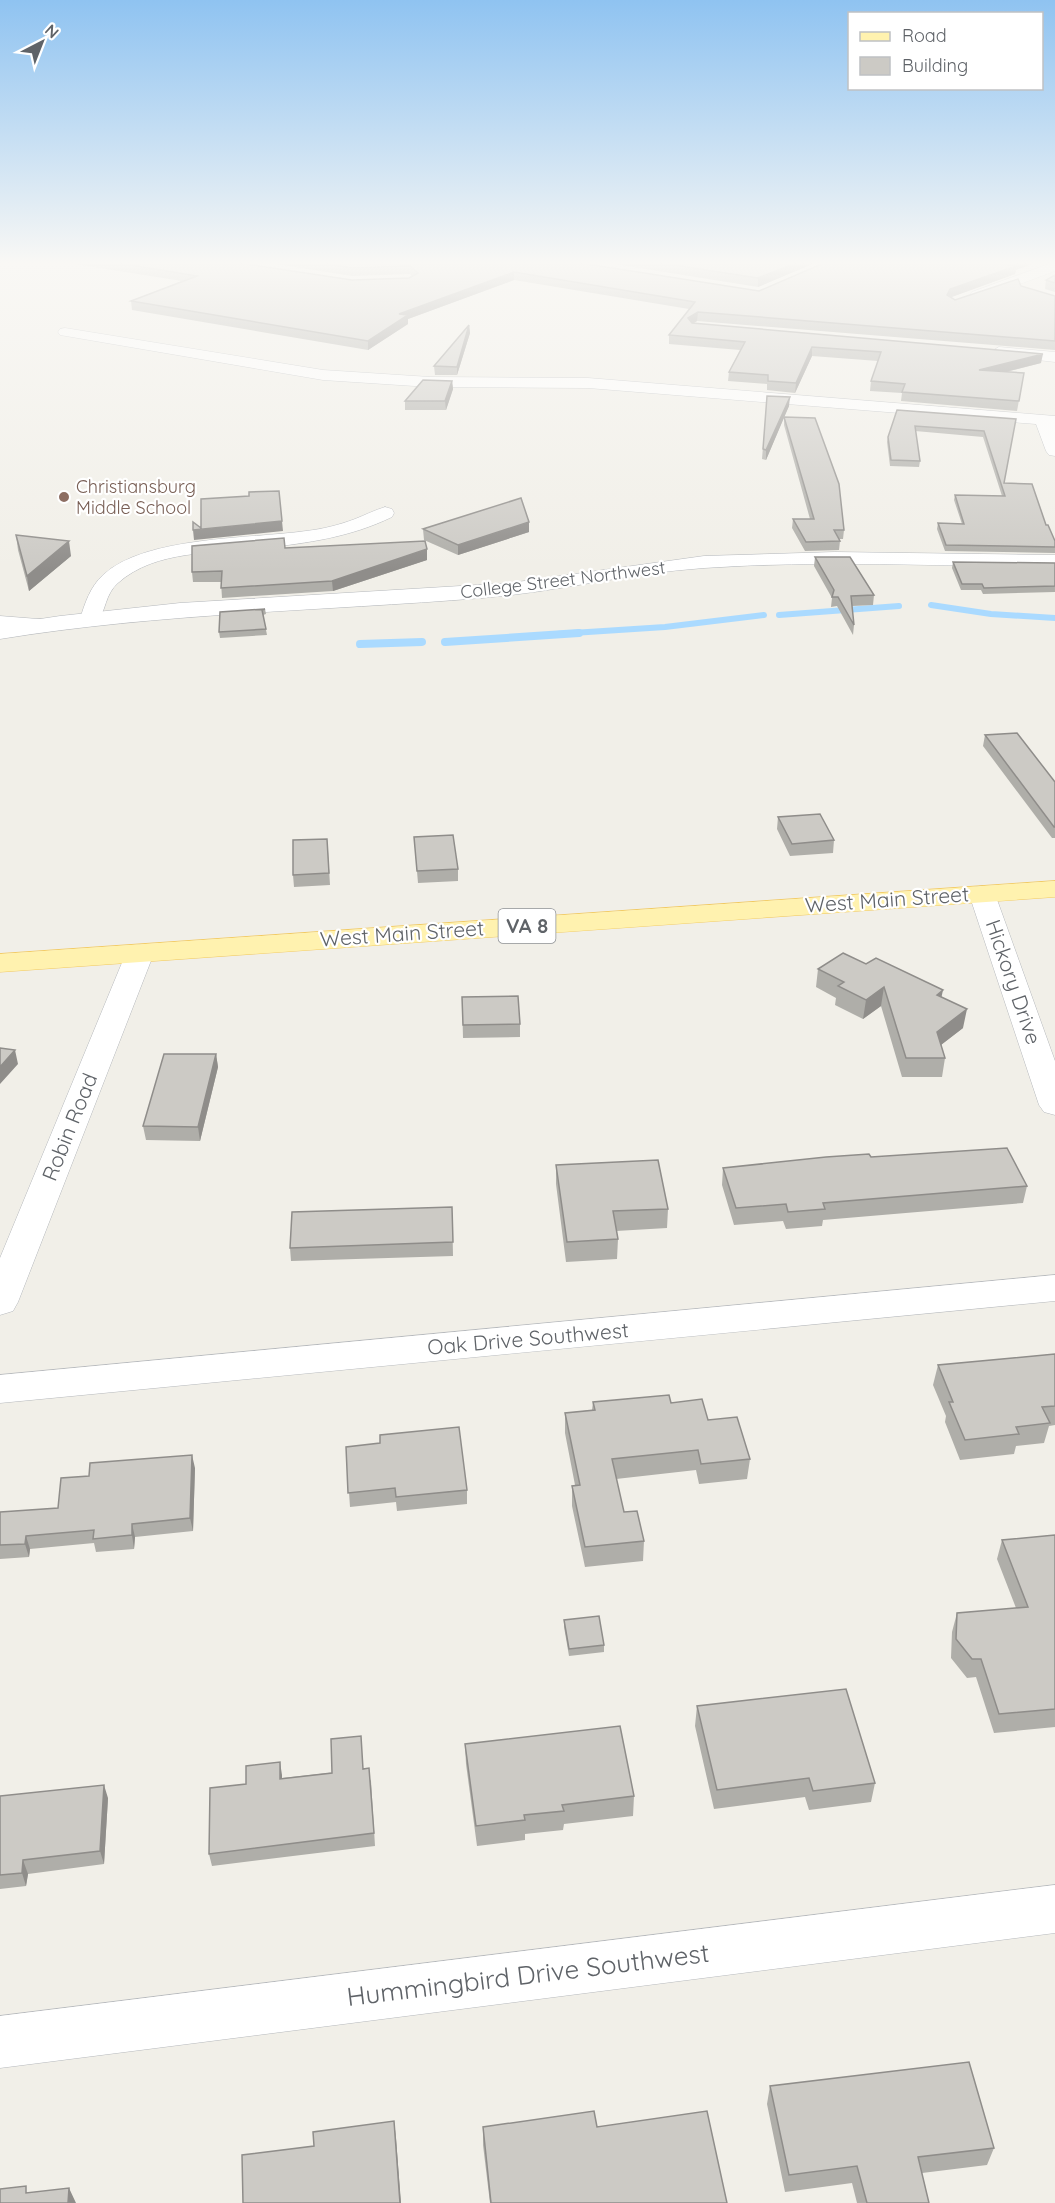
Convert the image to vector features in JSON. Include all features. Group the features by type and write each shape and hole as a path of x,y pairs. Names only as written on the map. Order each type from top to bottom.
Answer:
{"main road":[{"name":"West Main Street","path":"0,963 1055,889"}],"street":[{"path":"253,365 323,375 430,382 588,383 1049,421 1055,451"},
{"path":"90,619 92,603 112,576 150,558 185,549 276,541 338,531 363,524 385,513"},
{"name":"College Street Northwest","path":"0,632 90,619 485,592 556,584 646,568 701,562 1055,561"},
{"path":"0,622 44,624"},
{"name":"Hickory Drive","path":"982,894 1055,1104"},
{"name":"Robin Road","path":"0,1302 140,953"},
{"name":"Oak Drive Southwest","path":"0,1389 1055,1288"},
{"name":"Hummingbird Drive Southwest","path":"0,2042 1055,1909"}],"building":[{"path":"435,365 458,365 457,367"},
{"path":"733,365 804,365 796,383 768,381 768,375 729,372"},
{"path":"877,365 1000,365 979,370 1024,373 1019,401 902,392 905,384 871,381"},
{"path":"423,380 452,381 445,401 405,401"},
{"path":"767,396 790,397 766,450 763,449"},
{"path":"897,410 1016,419 1004,483 1032,484 1046,525 1055,541 1055,547 946,545 938,523 964,524 955,495 1005,496 984,431 915,426 920,461 891,460 888,437"},
{"path":"784,417 815,418 839,484 844,530 834,530 840,541 806,542 793,519 814,519"},
{"path":"279,491 282,521 193,530 193,522 201,528 201,499 249,496 249,492"},
{"path":"521,498 529,522 458,545 423,529"},
{"path":"16,535 69,541 27,576"},
{"path":"284,538 285,548 425,541 427,549 332,581 221,588 222,571 192,572 192,546"},
{"path":"815,557 850,557 874,595 851,596 854,625 838,597 832,597 834,590"},
{"path":"953,562 1055,563 1055,586 984,588 982,584 962,584"},
{"path":"265,609 262,610 266,629 219,632 220,612"},
{"path":"1017,733 1055,782 1055,827 985,735"},
{"path":"820,814 834,840 792,844 778,817"},
{"path":"453,835 458,869 417,871 414,837"},
{"path":"327,839 329,873 293,875 293,840"},
{"path":"843,953 866,964 876,958 943,990 937,995 967,1009 937,1032 945,1058 906,1058 884,987 866,1000 838,986 844,982 818,969"},
{"path":"518,996 520,1024 463,1025 462,997"},
{"path":"0,1048 15,1050 0,1067"},
{"path":"164,1054 216,1054 198,1127 143,1126"},
{"path":"1007,1148 1027,1186 823,1203 825,1209 788,1212 786,1204 736,1208 723,1168 826,1157 869,1154 871,1157"},
{"path":"658,1160 668,1209 613,1211 618,1239 567,1242 556,1165"},
{"path":"452,1207 453,1242 290,1248 292,1212"},
{"path":"1055,1354 1055,1406 1042,1407 1050,1423 1016,1427 1019,1434 965,1440 949,1402 953,1402 938,1365"},
{"path":"669,1395 671,1403 702,1399 708,1420 737,1417 750,1459 701,1464 698,1450 612,1459 624,1512 637,1511 644,1541 585,1547 572,1486 580,1485 565,1413 595,1410 593,1402"},
{"path":"459,1427 467,1490 396,1497 395,1488 348,1493 346,1447 380,1443 380,1435"},
{"path":"192,1455 190,1518 132,1524 132,1535 93,1539 94,1530 26,1536 25,1544 0,1545 0,1512 58,1508 61,1478 89,1476 90,1463"},
{"path":"1055,1535 1055,1709 999,1714 981,1659 972,1659 956,1639 957,1613 1028,1607 1002,1540"},
{"path":"599,1616 604,1645 569,1649 564,1620"},
{"path":"846,1689 875,1783 813,1791 809,1778 717,1790 697,1706"},
{"path":"620,1726 634,1796 562,1805 564,1811 524,1815 525,1820 476,1826 465,1744"},
{"path":"361,1736 363,1769 369,1768 374,1833 209,1854 210,1788 246,1784 246,1766 280,1762 280,1779 332,1773 331,1739"},
{"path":"104,1785 100,1851 23,1860 22,1873 0,1875 0,1796"},
{"path":"969,2062 994,2148 918,2157 929,2203 867,2203 857,2166 789,2175 770,2086"},
{"path":"594,2111 597,2127 707,2111 727,2203 491,2203 483,2127"},
{"path":"394,2121 400,2203 243,2203 242,2155 314,2146 313,2132"},
{"path":"26,2186 26,2193 69,2188 68,2203 0,2203 0,2189"}],"waterway":[{"path":"931,605 991,614 1055,618"},
{"path":"779,615 899,606"},
{"path":"557,634 665,627 764,615"},
{"path":"445,642 579,633"},
{"path":"360,644 422,642"}],"place":[{"name":"Christiansburg Middle School","path":"64,497"}]}
